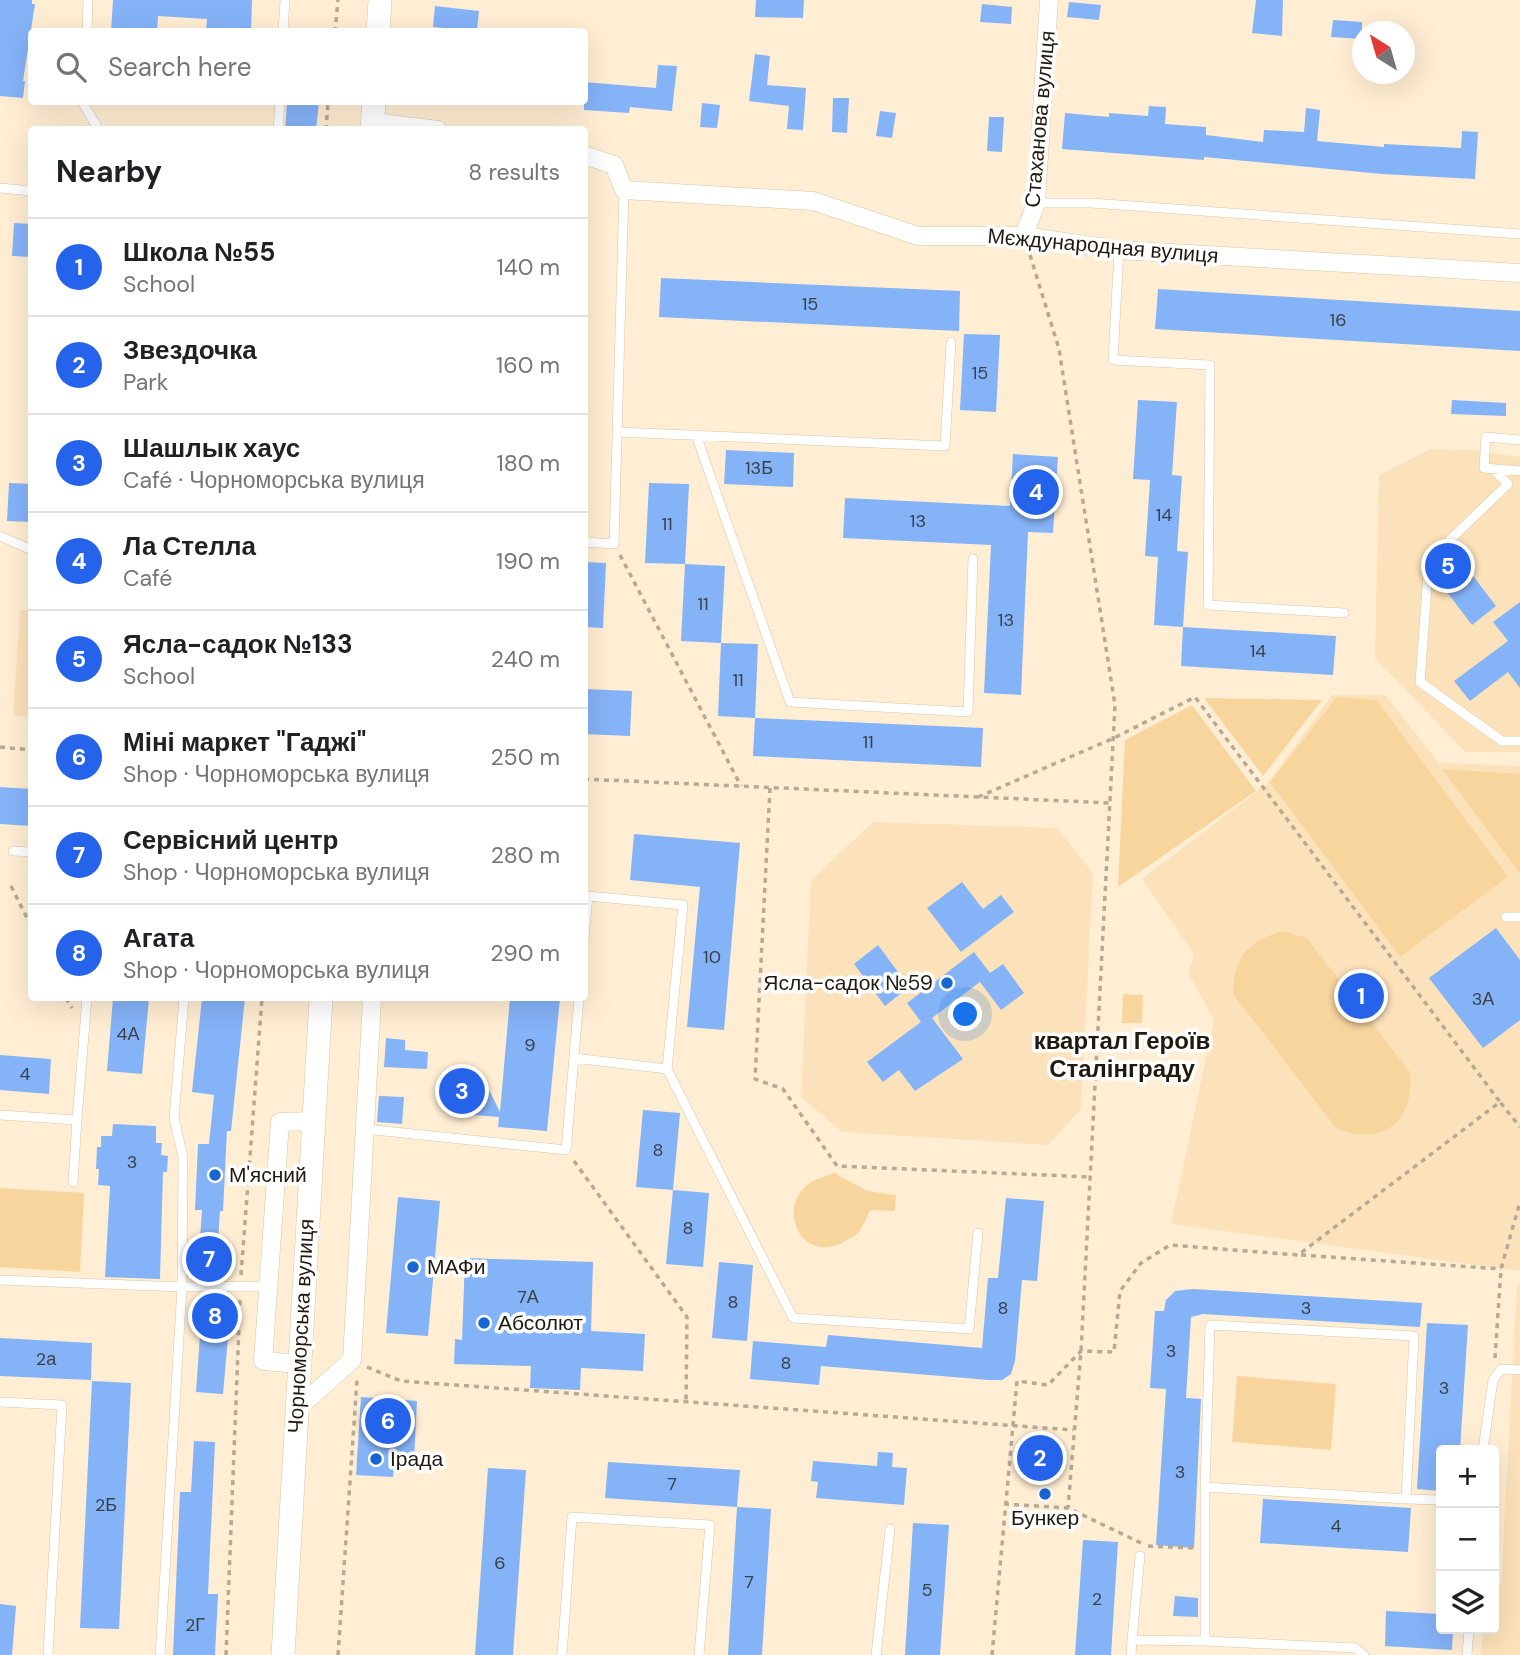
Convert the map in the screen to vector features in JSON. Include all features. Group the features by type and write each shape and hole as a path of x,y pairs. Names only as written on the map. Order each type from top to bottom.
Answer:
{"street":[{"path":"378,28 380,0"},
{"name":"Стаханова вулиця","path":"1024,236 1036,203 1049,0"},
{"path":"373,118 416,126"},
{"path":"588,156 614,165 624,190"},
{"name":"Мєждународная вулиця","path":"624,190 813,201 918,236 1024,236 1119,250 1520,274"},
{"name":"Чорноморська вулиця","path":"283,1655 321,1001"},
{"path":"297,1409 352,1360 372,1001"},
{"path":"299,1364 262,1361 280,1122 314,1121"}],"lane":[{"path":"87,28 88,0"},
{"path":"283,28 285,0"},
{"path":"84,105 97,126"},
{"path":"278,126 280,105"},
{"path":"0,188 28,191"},
{"path":"588,542 614,544 624,190"},
{"path":"1036,203 1091,203 1520,234"},
{"path":"1119,250 1113,360 1210,365 1208,605 1344,613"},
{"path":"619,432 945,446 951,342"},
{"path":"696,435 790,702 968,712 973,559"},
{"path":"1520,440 1486,437 1484,468 1520,471"},
{"path":"1493,469 1508,484 1429,560 1420,682 1502,741 1520,741"},
{"path":"0,536 28,548"},
{"path":"13,851 28,852"},
{"path":"588,896 683,905 667,1069 793,1318 969,1329 978,1233"},
{"path":"1506,917 1520,917"},
{"path":"73,1182 87,1001"},
{"path":"160,1655 182,1287 183,1157 174,1118 184,1001"},
{"path":"365,1129 566,1150 579,1001"},
{"path":"574,1058 667,1069"},
{"path":"0,1115 77,1120"},
{"path":"0,1280 182,1287 268,1286"},
{"path":"1205,1641 1205,1487 1210,1325 1413,1336 1406,1499"},
{"path":"1484,1445 1493,1380 1502,1368 1520,1370"},
{"path":"0,1402 62,1405 48,1655"},
{"path":"1205,1487 1436,1500"},
{"path":"562,1655 572,1517 710,1525 699,1655"},
{"path":"876,1655 890,1529"},
{"path":"1131,1655 1140,1556"},
{"path":"1467,1655 1469,1634"},
{"path":"1132,1640 1355,1648 1364,1655"}],"path":[{"path":"335,28 338,0"},
{"path":"326,126 328,105"},
{"path":"1024,236 1059,349 1115,705 1081,1351 1068,1508"},
{"path":"614,544 741,786"},
{"path":"978,797 1114,738 1195,697 1520,1127"},
{"path":"0,747 28,750"},
{"path":"588,779 1110,803"},
{"path":"770,788 755,1079 783,1089 837,1166 1090,1177"},
{"path":"10,886 28,920"},
{"path":"226,1655 240,1287 262,1001"},
{"path":"1298,1255 1500,1102"},
{"path":"566,1150 687,1317 685,1402"},
{"path":"1493,1380 1501,1269 1520,1202"},
{"path":"992,1655 1017,1381 1048,1385 1081,1351 1114,1352 1120,1291 1141,1263 1170,1245 1501,1269"},
{"path":"352,1360 401,1381 1073,1430"},
{"path":"1004,1504 1068,1508 1147,1546 1205,1549"}],"shaded area":[{"path":"1431,449 1471,450 1520,457 1520,752 1465,752 1375,658 1379,475"},
{"path":"20,610 28,610 28,717 13,715"},
{"path":"1332,695 1385,695 1439,763 1520,766 1520,1271 1171,1224 1214,1020 1188,973 1194,954 1142,879 1268,783"},
{"path":"1337,697 1377,700 1508,877 1400,957 1270,782"},
{"path":"1204,698 1322,700 1263,776"},
{"path":"1192,705 1256,791 1118,887 1125,740"},
{"path":"1442,769 1520,774 1520,874"},
{"name":"Ясла-садок №59","path":"873,822 1057,828 1093,873 1081,1109 1048,1145 842,1132 801,1097 811,880"},
{"path":"1283,931 1307,938 1410,1072 1407,1104 1401,1117 1381,1132 1368,1135 1336,1128 1233,994 1236,970 1245,952 1261,940"},
{"path":"1123,994 1143,995 1142,1023 1122,1023"},
{"path":"834,1173 867,1191 896,1195 895,1211 870,1210 855,1236 831,1247 817,1246 805,1240 798,1230 794,1217 795,1204 801,1191 813,1181"},
{"path":"0,1188 84,1193 80,1272 0,1267"},
{"path":"1520,1284 1520,1655 1481,1655 1483,1634 1499,1634 1499,1584 1517,1287"},
{"path":"1237,1376 1336,1384 1331,1450 1232,1442"},
{"path":"1025,1435 1058,1438 1054,1480 1022,1478"}],"building":[{"path":"0,0 32,0 32,4 35,4 31,28 28,28 23,98 0,96"},
{"path":"113,0 252,0 251,28 206,28 207,19 158,16 157,28 111,28"},
{"path":"756,0 804,0 803,18 755,17"},
{"path":"1256,0 1283,0 1282,36 1252,33"},
{"path":"1069,2 1101,5 1099,20 1067,17"},
{"path":"982,4 1012,7 1011,24 980,22"},
{"path":"435,6 479,11 477,28 433,27"},
{"path":"1333,20 1352,21 1352,38 1331,37"},
{"path":"755,54 770,56 767,85 806,88 803,130 787,129 789,106 749,101"},
{"path":"658,65 677,66 672,111 630,107 629,113 584,110 584,105 588,105 588,82 656,88"},
{"path":"833,98 849,98 847,133 832,132"},
{"path":"702,103 720,105 717,128 700,127"},
{"path":"287,105 319,105 316,126 285,126"},
{"path":"1149,106 1166,107 1165,124 1206,127 1206,135 1263,142 1264,130 1304,132 1306,108 1320,110 1317,141 1384,147 1384,144 1461,148 1462,131 1478,132 1475,179 1382,174 1204,157 1204,160 1062,149 1065,113 1109,117 1109,113 1148,116"},
{"path":"880,111 896,113 892,138 876,136"},
{"path":"989,117 1004,117 1002,152 987,151"},
{"path":"14,223 28,224 28,257 12,256"},
{"path":"661,278 960,291 959,331 659,317"},
{"path":"1158,289 1520,311 1520,351 1155,329"},
{"path":"964,334 1000,335 996,412 960,410"},
{"path":"1138,400 1177,402 1172,475 1182,476 1177,551 1188,552 1183,627 1154,625 1158,557 1145,556 1150,480 1133,479"},
{"path":"1452,400 1506,403 1506,416 1451,414"},
{"path":"726,450 794,453 793,487 724,484"},
{"path":"1013,454 1058,457 1053,533 1028,532 1021,695 984,693 991,545 843,538 845,498 1010,506"},
{"path":"9,483 28,484 28,522 7,521"},
{"path":"649,483 689,484 685,564 645,563"},
{"path":"588,562 606,563 603,628 588,627"},
{"path":"685,564 725,566 721,643 681,641"},
{"path":"1464,564 1496,606 1472,625 1440,583"},
{"path":"1520,602 1520,688 1508,672 1470,701 1454,681 1508,641 1493,622"},
{"path":"1183,627 1336,636 1333,675 1181,666"},
{"path":"721,643 758,644 755,718 718,716"},
{"path":"588,689 632,691 630,736 588,734"},
{"path":"755,718 983,728 981,767 753,756"},
{"path":"0,787 28,789 28,826 0,824"},
{"path":"634,834 740,843 724,1030 687,1027 700,887 630,880"},
{"path":"962,882 983,909 1001,895 1014,912 961,952 927,908"},
{"path":"1496,928 1520,960 1520,1020 1483,1048 1429,978"},
{"path":"878,945 909,987 885,1006 854,964"},
{"path":"974,952 990,973 1003,964 1024,993 1001,1010 980,982 932,1018 963,1059 915,1091 899,1070 883,1082 867,1062 921,1022 907,1003"},
{"path":"113,1001 149,1001 142,1074 107,1071"},
{"path":"202,1001 245,1001 231,1131 227,1131 223,1211 220,1211 217,1258 209,1266 198,1266 202,1210 195,1210 198,1144 209,1144 214,1095 192,1092"},
{"path":"510,1001 560,1001 547,1131 498,1127 499,1117 461,1114 449,1104 446,1097 448,1082 452,1076 466,1070 480,1072 500,1112"},
{"path":"386,1038 405,1040 405,1050 428,1052 427,1069 384,1067"},
{"path":"0,1055 51,1059 49,1094 0,1090"},
{"path":"379,1096 404,1097 402,1124 377,1122"},
{"path":"643,1110 680,1113 673,1190 636,1187"},
{"path":"113,1124 156,1126 156,1143 162,1143 161,1155 168,1156 167,1172 163,1172 160,1279 105,1277 110,1186 98,1185 97,1147 101,1147 101,1136 112,1136"},
{"path":"673,1190 709,1193 703,1267 666,1264"},
{"name":"МАФи","path":"398,1197 440,1201 428,1336 386,1333"},
{"path":"1006,1198 1044,1201 1037,1281 1022,1280 1015,1361 1011,1374 1002,1380 989,1380 821,1366 819,1385 750,1379 753,1341 826,1347 828,1335 982,1348 988,1278 998,1278"},
{"path":"465,1258 593,1262 591,1331 645,1334 643,1371 581,1368 580,1390 530,1388 531,1366 454,1364 455,1339 462,1340"},
{"path":"719,1262 753,1265 747,1341 712,1338"},
{"path":"1193,1289 1422,1303 1420,1327 1203,1314 1191,1317 1186,1398 1201,1399 1194,1548 1156,1545 1166,1389 1150,1388 1155,1311 1164,1311 1166,1300 1175,1291"},
{"path":"202,1306 226,1307 225,1325 229,1326 223,1394 196,1392"},
{"path":"1427,1323 1468,1325 1460,1445 1436,1445 1436,1491 1417,1489"},
{"path":"0,1338 92,1343 91,1380 0,1376"},
{"path":"92,1381 131,1383 119,1629 80,1628"},
{"path":"361,1397 417,1401 414,1460 395,1458 393,1477 356,1475"},
{"path":"194,1441 215,1442 208,1594 218,1594 215,1655 173,1655 180,1492 191,1492"},
{"path":"878,1452 893,1453 892,1467 907,1468 904,1505 816,1498 818,1482 811,1481 813,1461 877,1466"},
{"path":"608,1462 740,1470 737,1507 605,1498"},
{"path":"488,1468 526,1470 513,1655 475,1655"},
{"path":"1263,1499 1411,1508 1408,1552 1260,1543"},
{"path":"737,1507 771,1509 762,1655 728,1655"},
{"path":"913,1523 949,1525 940,1655 905,1655"},
{"path":"1083,1540 1118,1542 1111,1655 1075,1655"},
{"path":"1175,1596 1198,1598 1198,1617 1173,1616"},
{"path":"0,1604 16,1606 12,1655 0,1655"},
{"path":"1386,1611 1436,1614 1436,1634 1453,1634 1452,1650 1385,1646"}],"place":[{"name":"Ла Стелла","path":"1036,492"},
{"name":"Ясла-садок №133","path":"1448,566"},
{"name":"Ясла-садок №59","path":"947,983"},
{"name":"Школа №55","path":"1361,996"},
{"name":"Шашлык хаус","path":"462,1091"},
{"name":"М'ясний","path":"215,1175"},
{"name":"Сервісний центр","path":"209,1259"},
{"name":"МАФи","path":"413,1267"},
{"name":"Агата","path":"215,1316"},
{"name":"Абсолют","path":"484,1323"},
{"name":"Міні маркет \"Гаджі\"","path":"388,1421"},
{"name":"Звездочка","path":"1040,1458"},
{"name":"Ірада","path":"376,1459"},
{"name":"Бункер","path":"1045,1494"}],"district":[{"name":"квартал Героїв Сталінграду","path":"1122,1055"}]}
